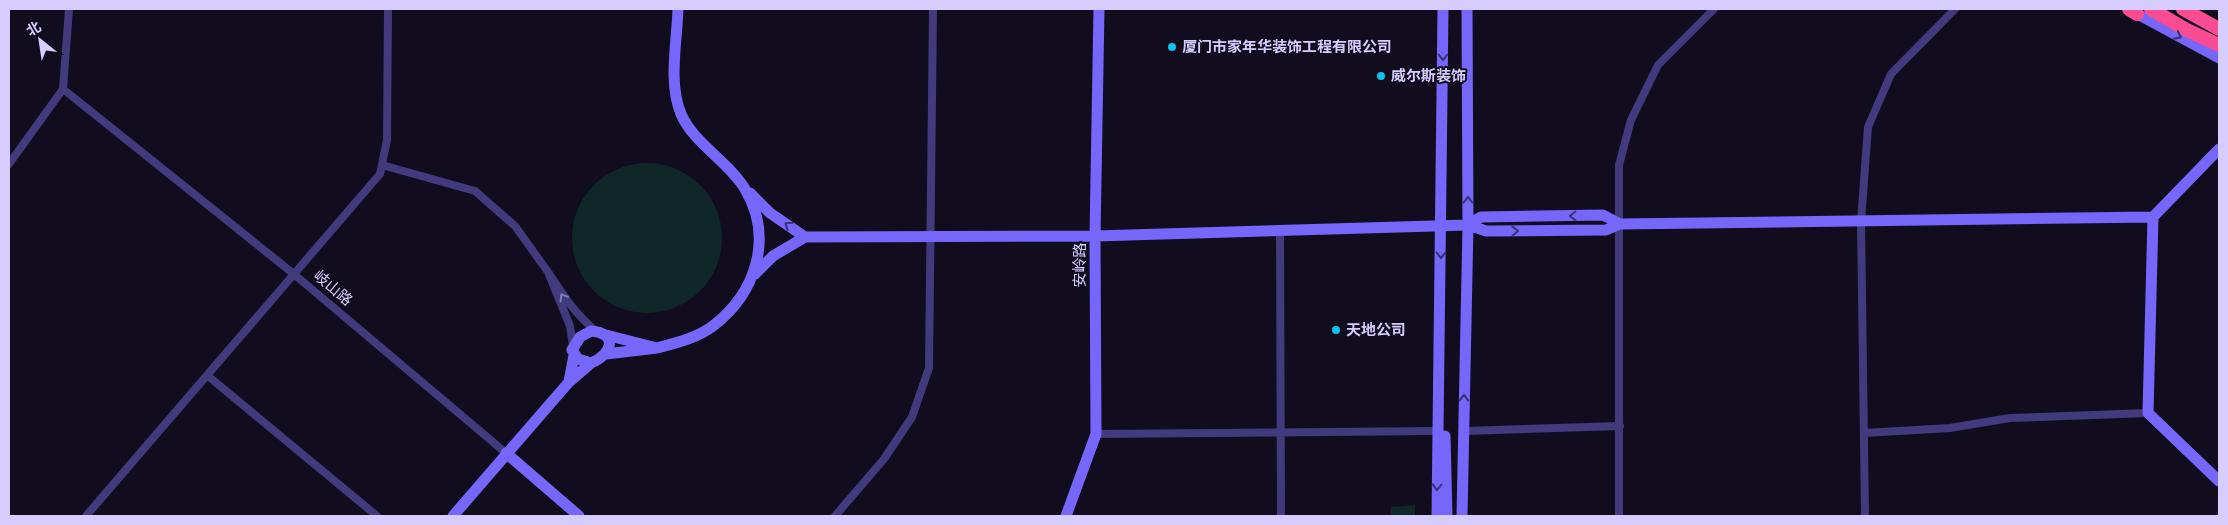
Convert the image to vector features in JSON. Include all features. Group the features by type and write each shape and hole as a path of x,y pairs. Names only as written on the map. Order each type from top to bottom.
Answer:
{"highway":[{"path":"2151,9 2185,29 2219,45"},
{"path":"2183,9 2219,29"}],"main road":[{"path":"678,9 675,83 682,115 692,131 770,213 805,237"},
{"name":"安岭路","path":"1066,516 1096,434 1095,236 1099,9"},
{"path":"1437,516 1441,352 1443,9"},
{"path":"1462,516 1468,225 1467,9"},
{"path":"2131,10 2219,58"},
{"path":"2219,149 2153,217 2148,413 2219,481"},
{"path":"745,188 754,209 759,240 755,274"},
{"path":"606,354 656,348 692,337 712,326 734,305 755,274 773,256 805,237 1095,236 1468,225 1486,232 1606,230 1620,224 2153,217"},
{"path":"569,382 574,351 586,333 599,333 656,348"},
{"path":"453,516 569,382 590,363 606,354 610,349 610,344 599,333"},
{"path":"574,351 578,359 590,363"},
{"path":"1441,352 1447,516"},
{"name":"岐山路","path":"506,454 579,516"}],"street":[{"path":"9,164 63,89 69,9"},
{"path":"86,516 380,174 387,140 388,9"},
{"path":"835,516 884,459 912,417 929,368 932,238 933,9"},
{"path":"1619,516 1619,166 1631,120 1658,65 1714,9"},
{"path":"1865,516 1861,221 1868,127 1891,74 1955,9"},
{"name":"岐山路","path":"63,89 295,275 506,454"},
{"path":"382,165 475,191 515,226 548,272 568,305 581,320 599,333"},
{"path":"1280,231 1281,516"},
{"path":"548,272 570,326 574,351"},
{"path":"208,376 376,516"},
{"path":"1864,433 1950,428 2010,418 2148,413"},
{"path":"1464,430 1620,426"},
{"path":"1096,434 1438,431"}],"green space":[{"path":"647,163 662,164 676,169 700,185 716,209 721,223 721,253 716,267 700,291 676,307 662,312 647,313 632,312 618,307 594,291 578,267 573,253 572,238 573,223 578,209 594,185 618,169 632,164"},
{"path":"1415,505 1415,516 1390,516 1391,507"}],"place":[{"name":"厦门市家年华装饰工程有限公司","path":"1172,47"},
{"name":"威尔斯装饰","path":"1381,76"},
{"name":"天地公司","path":"1336,330"}]}
